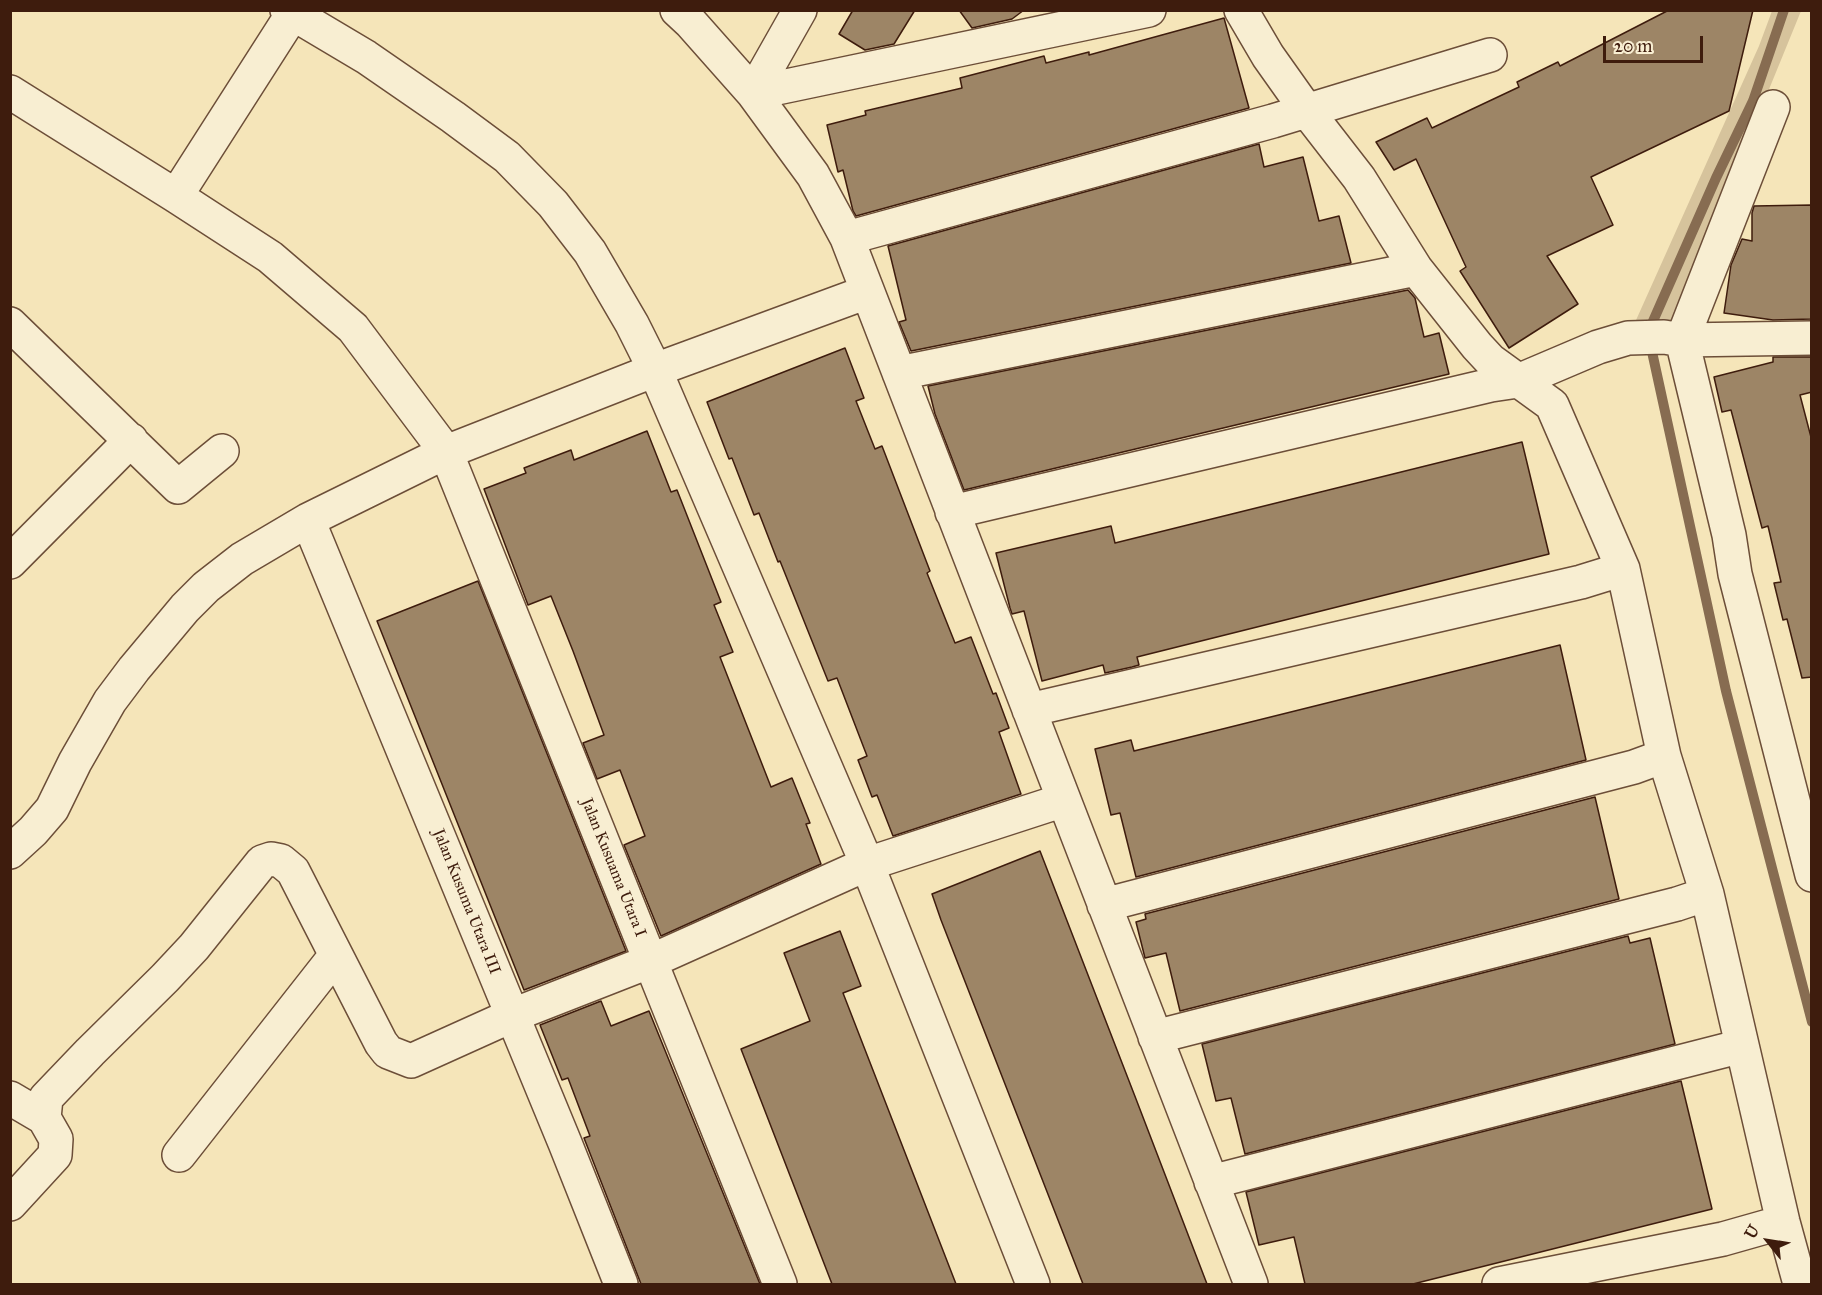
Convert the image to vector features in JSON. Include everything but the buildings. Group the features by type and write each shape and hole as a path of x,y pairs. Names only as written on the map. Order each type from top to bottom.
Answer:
{"street":[{"path":"677,10 753,93 813,175 847,238 1251,1284"},
{"path":"753,93 801,10"},
{"path":"753,93 1149,10"},
{"path":"1241,10 1268,56 1306,111 1359,178 1416,269 1490,360 1552,405 1623,569 1664,756 1707,894 1783,1222 1800,1284"},
{"path":"176,196 292,12 366,57 453,117 507,157 553,204 590,252 632,324 655,370 867,864 1033,1284"},
{"path":"847,238 1306,111 1490,55"},
{"name":"Jalan Kusuama Utara I","path":"10,92 270,257 353,328 446,452 780,1284"},
{"path":"1773,107 1673,338 1729,535 1735,574 1812,875"},
{"path":"899,373 1416,269"},
{"path":"10,852 33,831 52,808 110,701 185,608 206,587 242,558 308,520 446,452 655,370 867,292"},
{"path":"10,324 178,487 222,451"},
{"path":"952,512 1491,385 1518,381 1598,347 1628,338 1812,338"},
{"path":"10,562 131,440"},
{"name":"Jalan Kusuma Utara III","path":"308,520 513,1015 621,1284"},
{"path":"1029,710 1581,582 1623,569"},
{"path":"1104,905 1623,770 1664,756"},
{"path":"44,1118 46,1098 194,947 262,862 271,859 280,861 293,871 381,1042 388,1052 411,1061 513,1015 651,961 867,864 1064,800"},
{"path":"1155,1037 1677,904 1707,894"},
{"path":"179,1155 336,955"},
{"path":"1211,1182 1742,1046"},
{"path":"10,1098 44,1118 56,1139 54,1155 10,1204"},
{"path":"1499,1284 1723,1239 1783,1222"}],"shaded area":[{"path":"1772,11 1801,11 1687,290 1664,337 1628,338 1759,46"}],"waterway":[{"path":"1784,10 1753,101 1716,178 1650,328 1649,338 1726,691 1812,1022"}]}
